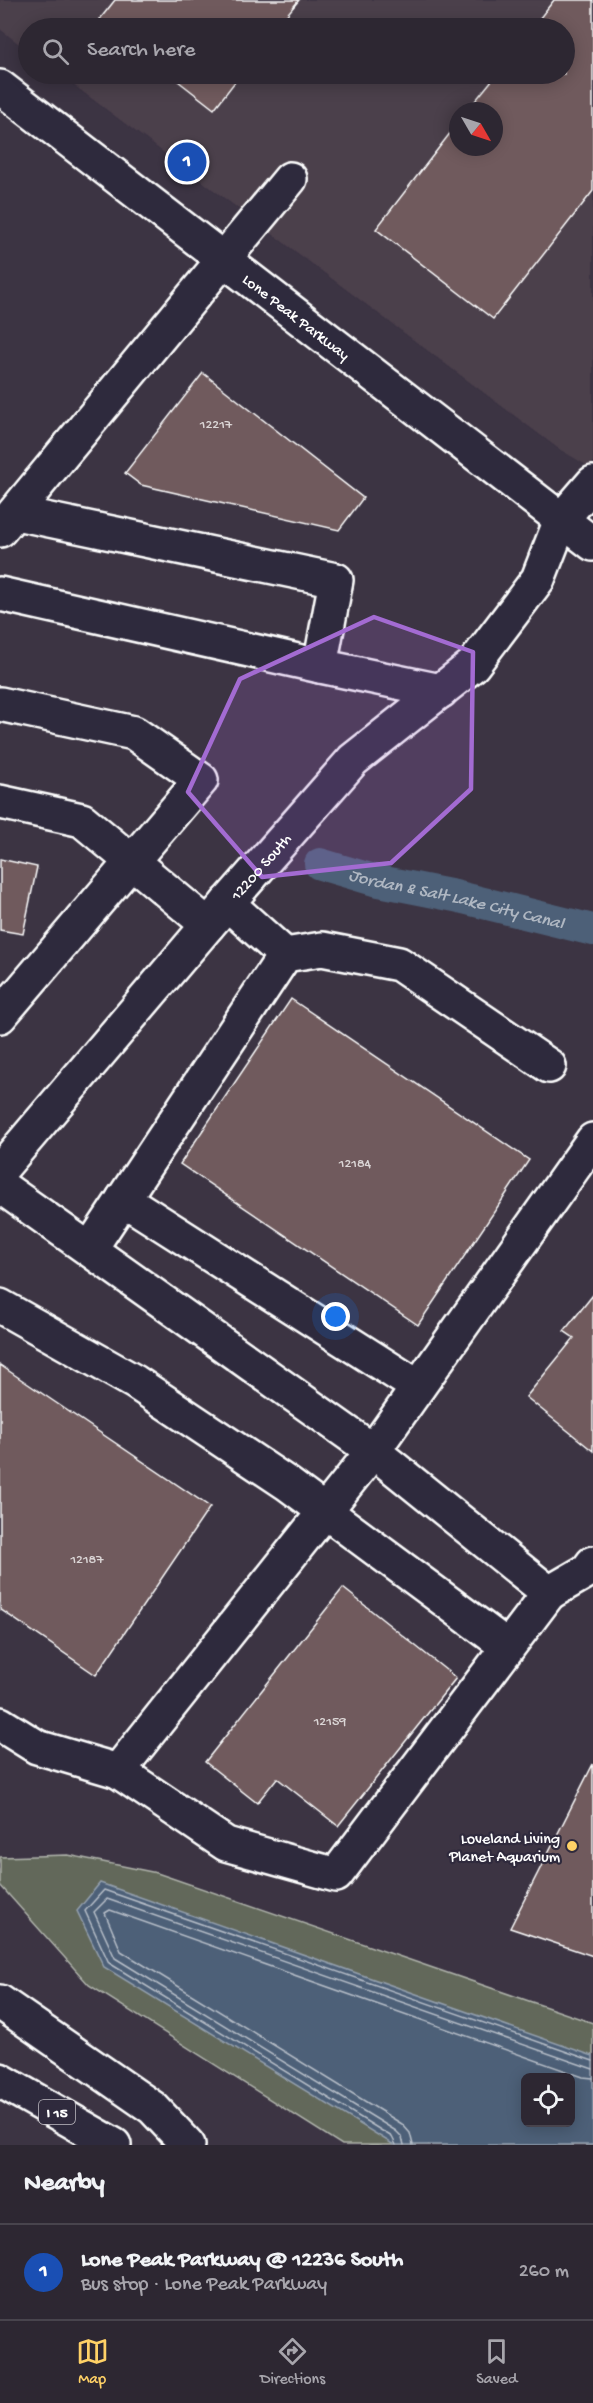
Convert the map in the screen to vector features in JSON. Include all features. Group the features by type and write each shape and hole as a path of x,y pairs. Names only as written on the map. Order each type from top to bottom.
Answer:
{"main road":[{"name":"Lone Peak Parkway","path":"0,87 583,533"},
{"path":"290,179 8,522 336,580 320,666"},
{"name":"12200 South","path":"0,1170 217,914 353,760 473,665 538,579 583,533 593,483"},
{"path":"0,594 441,691"},
{"path":"0,704 134,733 201,780 0,1016"},
{"path":"0,802 82,820 130,861 285,955 322,949 399,964 549,1066"},
{"path":"90,1249 285,955"},
{"path":"118,1771 373,1450 593,1140"},
{"path":"0,1186 373,1450 549,1593"},
{"path":"123,1199 418,1387"},
{"path":"0,1306 135,1382 325,1510 508,1647"},
{"path":"0,1724 37,1747 118,1771 226,1844 336,1875 549,1593 587,1571 593,1563"},
{"path":"0,2002 153,2108 188,2145"},
{"name":"I 15","path":"0,2080 114,2145"}],"highlighted area":[{"path":"374,617 473,652 471,789 391,863 262,877 188,792 240,679"}],"shaded area":[{"path":"0,0 593,0 593,469 559,449 72,84 575,84 575,18 18,18 18,43 0,29"}],"green space":[{"path":"68,1855 157,1873 593,2023 593,2145 342,2145 89,1985 0,1885 0,1857"}],"water":[{"path":"100,1883 593,2056 593,2145 394,2145 104,1967 77,1911"}],"building":[{"path":"115,0 299,0 284,18 101,18"},
{"path":"554,0 593,0 593,191 493,319 376,229 449,135 449,156 503,156 503,102 474,102 489,84 575,84 575,18 540,18"},
{"path":"182,84 233,84 214,109"},
{"path":"203,373 363,498 339,530 141,485 125,473"},
{"path":"0,859 37,867 23,934 0,930"},
{"path":"291,999 529,1160 418,1325 180,1164"},
{"path":"593,1295 593,1451 526,1397 574,1338 564,1331"},
{"path":"0,1365 210,1507 96,1675 0,1609"},
{"path":"343,1588 456,1678 338,1826 277,1778 257,1803 205,1762"},
{"name":"Loveland Living Planet Aquarium","path":"593,1764 593,1956 510,1928"}],"waterway":[{"name":"Jordan & Salt Lake City Canal","path":"320,864 374,880 455,896 593,930"}],"place":[{"name":"Lone Peak Parkway @ 12236 South","path":"187,162"},
{"name":"Loveland Living Planet Aquarium","path":"572,1846"}]}
